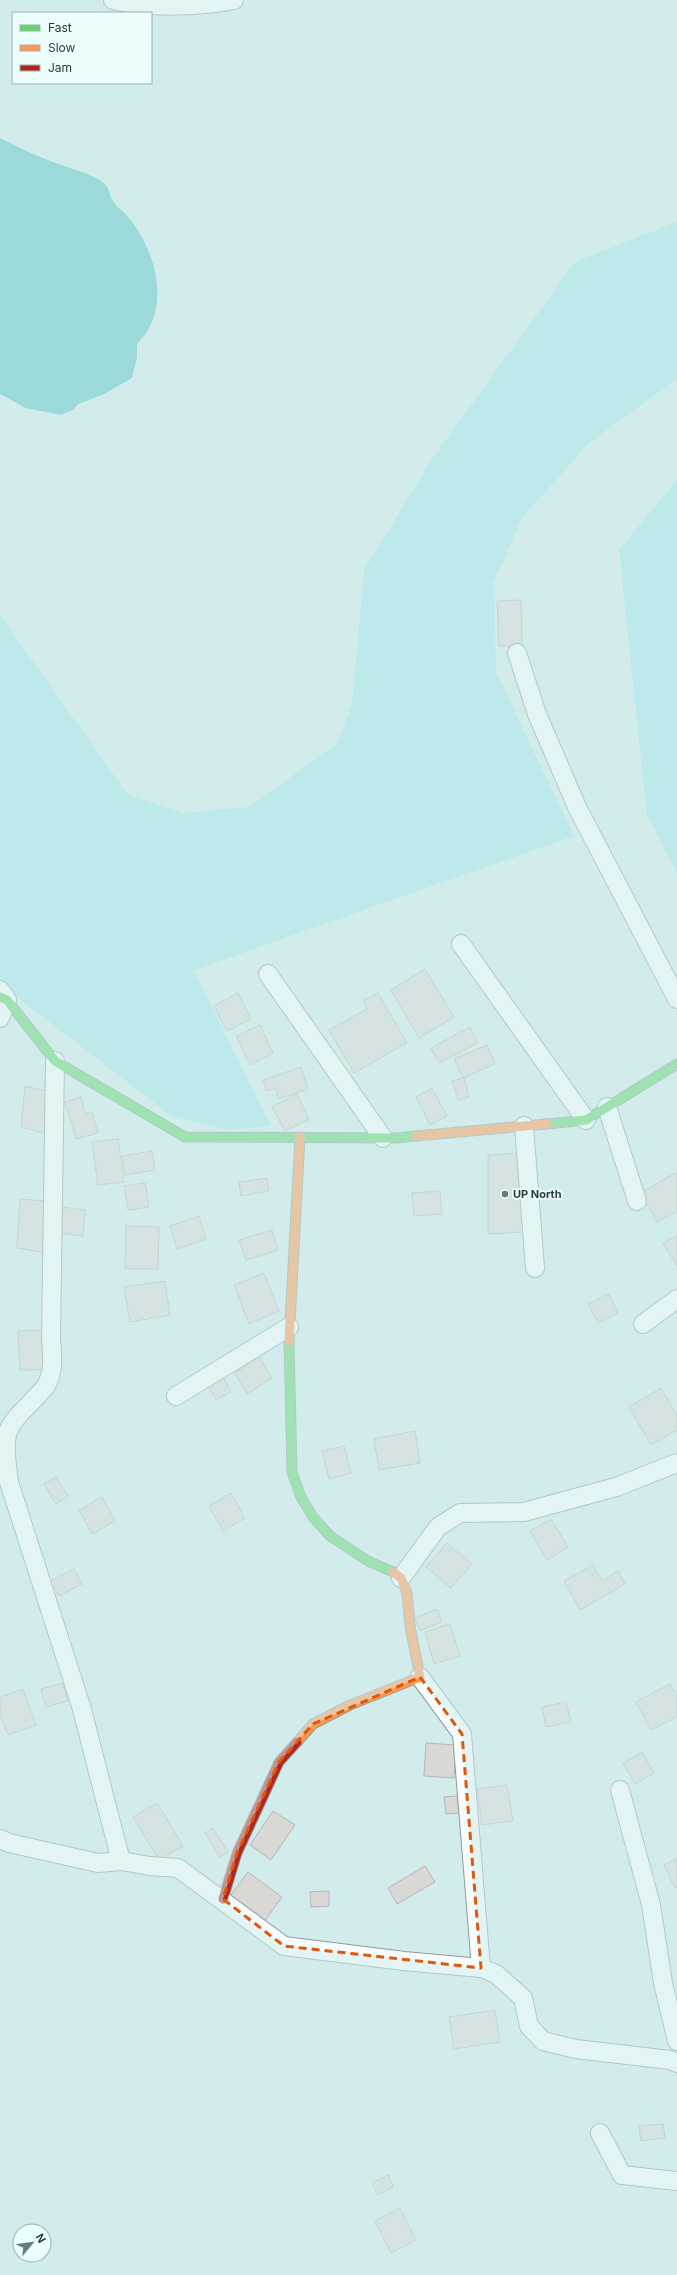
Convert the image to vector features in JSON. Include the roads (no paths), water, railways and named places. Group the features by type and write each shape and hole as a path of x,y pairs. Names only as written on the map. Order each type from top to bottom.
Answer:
{"street":[{"path":"113,0 129,4 213,4 234,0"},
{"path":"517,653 537,714 577,807 677,999"},
{"path":"461,944 586,1120"},
{"path":"268,974 382,1138"},
{"path":"0,1018 2,996"},
{"path":"2,996 55,1061 185,1137 382,1138 586,1120 677,1064"},
{"path":"55,1061 51,1337 52,1364 50,1378 46,1386 8,1424 4,1437 3,1454 9,1482 84,1713 121,1861"},
{"path":"607,1107 637,1201"},
{"path":"524,1126 535,1268"},
{"path":"300,1137 289,1327 292,1472 301,1498 313,1517 330,1536 368,1561 388,1569 401,1578 407,1592 410,1626 420,1677 462,1734 481,1968"},
{"path":"642,1324 677,1299"},
{"path":"176,1396 289,1327"},
{"path":"401,1578 438,1527 460,1513 524,1512 616,1487 677,1463"},
{"path":"223,1899 237,1853 279,1762 313,1724 350,1705 420,1677"},
{"path":"620,1790 670,1979 677,2041"},
{"path":"0,1840 98,1863 121,1861 150,1866 178,1868 223,1899 284,1946 404,1961 481,1968 496,1974 523,1998 528,2026 542,2041 576,2049 670,2060 677,2063"},
{"path":"600,2133 622,2175 677,2180"}],"place":[{"name":"UP North","path":"505,1194"}]}
